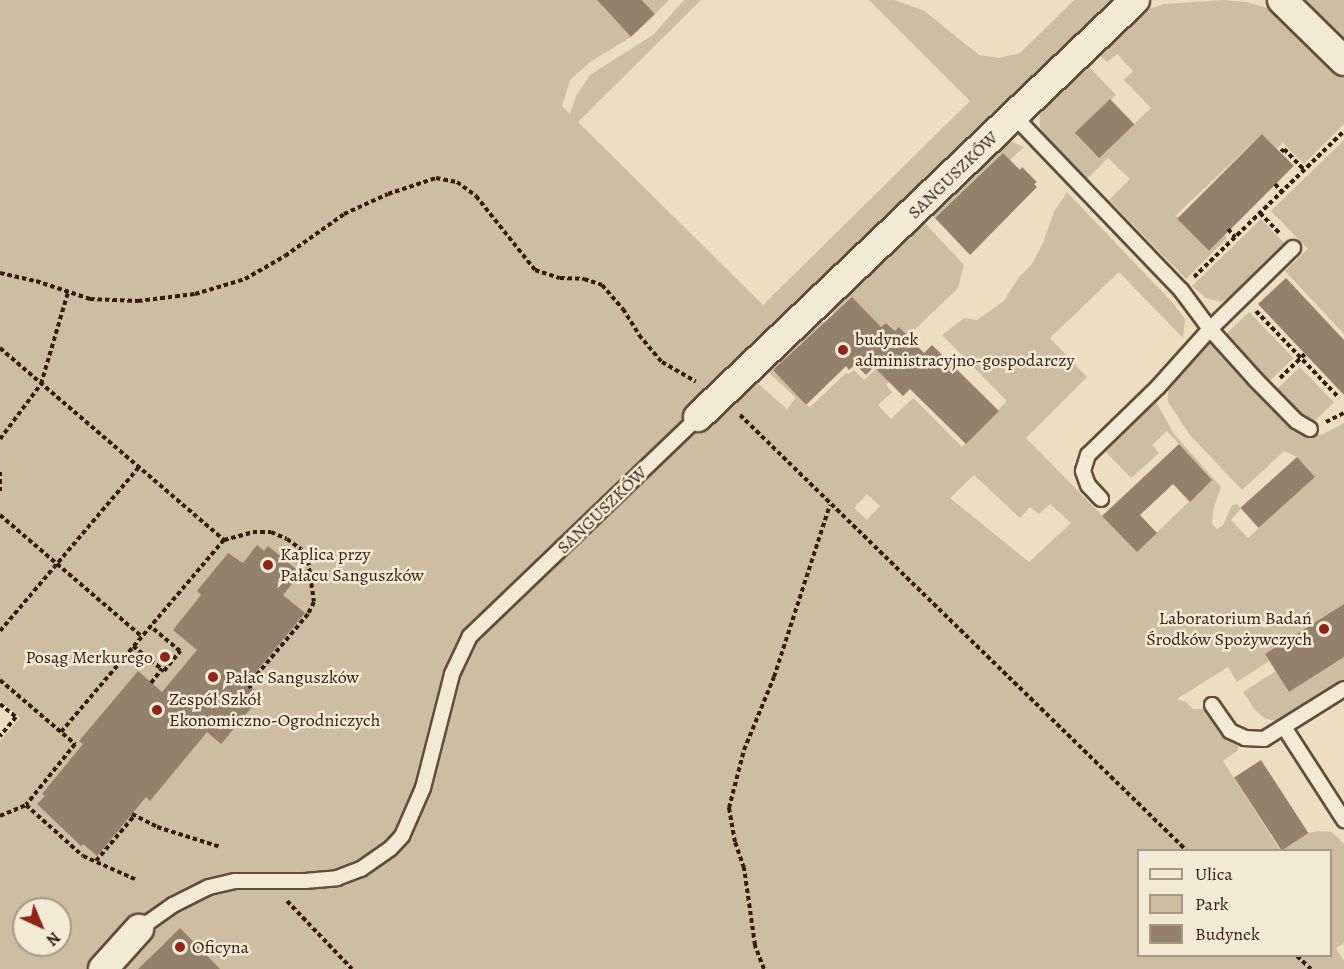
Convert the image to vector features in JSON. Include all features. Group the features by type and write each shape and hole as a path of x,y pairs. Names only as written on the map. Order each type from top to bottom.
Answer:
{"street":[{"name":"SANGUSZKÓW","path":"698,417 1135,0"},
{"path":"1282,0 1344,61"},
{"name":"SANGUSZKÓW","path":"103,969 139,929"}],"lane":[{"path":"1014,116 1181,290 1210,329 1267,391 1296,421 1310,429"},
{"path":"1101,499 1088,485 1083,471 1088,455 1158,387 1210,329 1293,248"},
{"name":"SANGUSZKÓW","path":"139,929 173,904 209,887 235,881 337,878 374,861 402,836 423,788 452,674 470,636 698,417"},
{"path":"1212,705 1230,731 1245,738 1264,739 1344,689"},
{"path":"1284,727 1344,820"}],"path":[{"path":"1181,290 1344,131"},
{"path":"1281,152 1284,149 1304,170"},
{"path":"0,273 90,299 138,301 195,294 245,279 285,256 344,214 388,194 436,178 457,182 476,196 535,270 560,278 584,279 602,285 624,309 639,335 662,362 721,396 1185,849"},
{"path":"1275,184 1282,192"},
{"path":"1260,213 1293,248"},
{"path":"1227,229 1235,237"},
{"path":"0,439 41,384 68,292"},
{"path":"1242,297 1339,398"},
{"path":"0,348 224,540"},
{"path":"1267,391 1305,354"},
{"path":"0,631 139,467"},
{"path":"0,472 0,492"},
{"path":"764,969 755,945 744,868 735,842 729,808 744,750 774,677 830,504"},
{"path":"0,515 141,636"},
{"path":"61,732 224,540 253,532 271,532 301,549 308,561 314,602 308,614 249,684 251,689"},
{"path":"133,646 164,671 180,651 150,626"},
{"path":"152,683 162,669"},
{"path":"0,680 75,744 26,805 0,816"},
{"path":"0,704 16,717 0,736"},
{"path":"26,805 83,856 137,880"},
{"path":"96,862 133,815 158,827 221,847"},
{"path":"266,879 352,969"},
{"path":"1298,957 1311,969"}],"green space":[{"path":"0,0 608,0 602,6 631,37 590,62 570,80 562,106 570,114 576,96 590,75 653,35 684,0 701,0 578,122 763,305 970,101 869,0 894,0 923,10 979,55 999,58 1020,53 1074,0 1119,0 755,381 787,409 796,398 766,370 819,319 825,323 773,370 806,405 810,407 846,373 854,370 864,380 894,352 906,365 886,385 892,392 878,405 891,419 913,398 962,447 1007,401 942,335 964,318 977,320 1004,301 1019,277 1032,264 1043,243 1054,212 1067,192 1172,302 1185,319 1183,338 1119,272 1050,338 1087,377 1026,438 1137,551 1212,480 1167,431 1152,445 1159,453 1131,478 1103,449 1155,400 1174,434 1221,487 1213,510 1212,524 1217,529 1223,525 1232,505 1237,504 1241,509 1231,520 1248,538 1315,477 1297,457 1284,451 1242,490 1190,435 1168,402 1168,390 1174,376 1210,342 1292,426 1310,436 1323,434 1344,423 1344,604 1265,654 1269,661 1237,682 1228,667 1177,699 1186,702 1193,709 1204,709 1227,738 1240,742 1237,751 1223,761 1279,849 1137,849 1137,957 1332,957 1332,849 1282,849 1308,833 1318,831 1332,832 1344,844 1344,943 1336,948 1344,961 1344,969 0,969 0,741 20,718 0,700","holes":["974,475 1020,518 1030,507 1039,514 1050,504 1071,523 1029,562 950,498","867,494 880,506 867,520 854,508"]},
{"path":"643,0 669,0 655,14"},
{"path":"1222,0 1247,2 1267,8 1290,26 1344,79 1344,124 1304,164 1283,143 1277,148 1262,134 1175,216 1223,233 1227,238 1186,279 1109,200 1130,179 1108,158 1087,179 1045,136 1040,127 1039,106 1084,62 1116,95 1075,134 1098,158 1151,108 1124,80 1133,71 1117,54 1107,62 1096,51 1139,12 1165,4"},
{"path":"1299,0 1344,0 1344,44"},
{"path":"1008,140 1024,147 1010,160 1003,153 935,218 930,212"},
{"path":"1344,140 1344,334 1285,271 1308,249 1271,211"},
{"path":"1261,219 1285,244 1233,295 1221,302 1206,298 1192,286"},
{"path":"922,220 964,265 958,288 908,336 895,331 887,323 881,327 852,297 834,314 828,310"},
{"path":"1249,312 1293,358 1268,383 1223,337"},
{"path":"1300,367 1334,402 1309,427 1275,391"},
{"path":"1344,657 1344,681 1287,718 1275,721 1264,718 1255,710 1243,692 1276,671 1289,692"}],"building":[{"path":"597,0 642,0 655,14 631,37"},
{"path":"1110,99 1134,124 1099,158 1075,133"},
{"path":"1262,134 1294,166 1209,251 1177,219"},
{"path":"1003,153 1020,170 1022,167 1037,182 1034,184 1037,187 970,255 935,218"},
{"path":"1286,278 1344,340 1344,395 1258,304"},
{"path":"852,297 881,327 886,323 895,331 899,327 924,353 932,345 999,411 966,444 910,389 903,396 874,367 866,375 855,364 849,370 846,366 806,405 773,370"},
{"path":"1179,444 1212,480 1190,502 1173,484 1140,515 1157,533 1137,552 1102,516"},
{"path":"1297,457 1315,477 1259,528 1241,508"},
{"name":"Pałac Sanguszków","path":"257,545 264,551 268,546 296,569 291,574 297,578 283,595 305,613 246,684 262,695 221,744 207,732 150,801 146,797 97,856 83,844 81,846 37,804 45,796 42,794 83,744 79,741 138,671 162,692 197,650 173,630 201,595 197,591 228,553 243,563"},
{"name":"Laboratorium Badań Środków Spożywczych","path":"1344,604 1344,657 1289,692 1265,654"},
{"path":"1261,760 1308,833 1284,849 1281,849 1234,777"},
{"name":"Oficyna","path":"180,928 220,969 138,969 163,945"}],"place":[{"name":"budynek administracyjno-gospodarczy","path":"843,350"},
{"name":"Kaplica przy Pałacu Sanguszków","path":"268,565"},
{"name":"Laboratorium Badań Środków Spożywczych","path":"1324,629"},
{"name":"Posąg Merkurego","path":"165,657"},
{"name":"Pałac Sanguszków","path":"213,677"},
{"name":"Zespół Szkół Ekonomiczno-Ogrodniczych","path":"157,710"},
{"name":"Oficyna","path":"180,947"}]}
